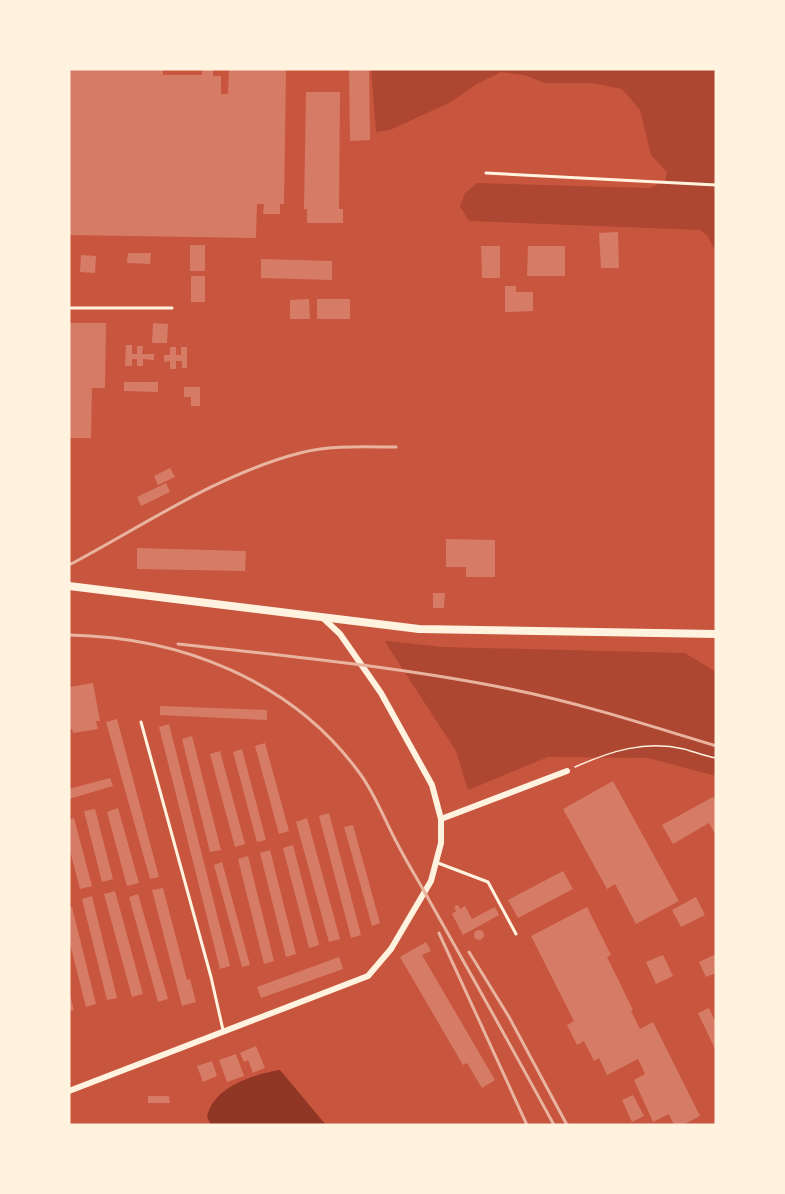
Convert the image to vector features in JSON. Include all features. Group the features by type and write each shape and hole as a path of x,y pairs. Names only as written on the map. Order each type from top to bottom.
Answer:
{"street":[{"path":"69,586 419,629 716,634"},
{"path":"69,1091 368,976 390,949 424,892 438,863 441,819 432,784 381,693 340,634 323,618"},
{"path":"441,819 567,771"}],"lane":[{"path":"486,173 716,185"},
{"path":"69,308 172,308"},
{"path":"141,722 224,1032"},
{"path":"438,863 488,882 516,934"}],"path":[{"path":"567,771 607,753 634,746 682,749 716,758"}],"shaded area":[{"path":"371,69 716,69 716,252 707,235 700,230 469,221 460,206 465,193 477,183 650,188 665,181 667,172 651,155 640,110 622,89 592,83 545,83 524,75 501,72 475,85 451,102 390,130 376,132"},
{"path":"385,642 443,647 685,653 716,672 716,776 648,758 548,757 468,790 456,751"},
{"path":"280,1070 326,1125 211,1125 207,1117 210,1107 225,1090 246,1079"}],"building":[{"path":"69,69 163,69 163,75 202,75 202,69 213,69 213,76 221,76 221,94 228,94 229,69 286,69 284,204 280,204 280,214 263,214 264,204 257,204 256,238 69,235"},
{"path":"349,69 369,69 370,140 350,141"},
{"path":"306,92 340,92 339,209 343,209 343,223 307,223 307,209 304,209"},
{"path":"618,232 619,268 601,268 599,233"},
{"path":"190,245 205,245 205,271 190,271"},
{"path":"481,246 500,246 500,278 482,278"},
{"path":"528,246 565,246 565,276 527,276"},
{"path":"128,253 151,253 150,264 127,263"},
{"path":"81,255 96,256 95,273 80,272"},
{"path":"261,259 332,261 332,280 261,278"},
{"path":"191,276 205,276 205,302 191,302"},
{"path":"505,286 516,286 516,292 533,292 533,311 505,312"},
{"path":"309,299 310,319 290,319 290,300"},
{"path":"317,299 350,299 350,319 317,319"},
{"path":"69,323 106,323 105,388 92,388 91,438 69,438"},
{"path":"153,323 168,324 167,343 152,343"},
{"path":"126,345 132,345 132,354 137,354 137,346 143,346 142,354 154,354 154,360 143,359 143,366 137,366 137,359 132,359 132,366 125,366"},
{"path":"170,347 176,347 176,355 181,355 181,347 187,347 187,368 182,368 182,361 176,361 176,369 170,369 170,361 164,362 164,355 170,355"},
{"path":"124,382 158,382 158,392 124,391"},
{"path":"184,387 200,387 200,406 191,406 191,397 184,397"},
{"path":"170,468 175,477 158,485 154,476"},
{"path":"166,483 170,492 141,506 137,497"},
{"path":"446,539 495,540 495,577 466,577 466,567 446,567"},
{"path":"137,548 246,551 245,571 137,569"},
{"path":"433,593 445,593 444,608 433,608"},
{"path":"93,683 100,721 96,721 98,729 73,733 72,729 69,730 69,687"},
{"path":"160,706 267,710 267,720 160,715"},
{"path":"117,719 159,877 150,879 106,722"},
{"path":"169,724 230,966 220,969 159,727"},
{"path":"192,736 221,850 210,852 182,739"},
{"path":"265,743 289,831 279,834 255,746"},
{"path":"242,749 266,840 257,842 233,752"},
{"path":"220,751 245,844 235,847 210,754"},
{"path":"110,778 113,786 69,799 69,789"},
{"path":"613,781 679,901 636,924 615,884 607,889 563,809"},
{"path":"713,797 716,801 716,836 709,823 673,844 662,825"},
{"path":"118,808 139,883 127,886 107,812"},
{"path":"95,809 113,879 102,882 84,811"},
{"path":"329,813 361,935 351,938 319,816"},
{"path":"74,818 92,886 80,889 69,847 69,820"},
{"path":"307,818 340,939 329,942 296,822"},
{"path":"353,825 380,923 372,926 344,827"},
{"path":"293,845 319,945 309,948 283,848"},
{"path":"270,850 296,954 286,957 260,853"},
{"path":"248,856 274,961 264,964 238,859"},
{"path":"222,862 250,965 242,967 214,865"},
{"path":"563,871 573,889 518,918 508,900"},
{"path":"163,888 187,980 190,979 196,1002 182,1006 152,890"},
{"path":"115,891 143,994 132,997 104,894"},
{"path":"138,894 168,999 158,1002 129,897"},
{"path":"92,896 117,998 107,1000 82,899"},
{"path":"696,897 705,915 681,927 672,910"},
{"path":"458,905 460,909 465,906 472,919 495,907 499,915 463,935 452,914 456,911 454,907"},
{"path":"72,907 96,1004 86,1007 69,940 69,908"},
{"path":"587,907 611,955 607,957 640,1029 653,1022 700,1116 683,1125 674,1125 669,1114 653,1122 634,1080 645,1074 638,1059 607,1075 599,1058 594,1061 584,1041 577,1045 567,1025 574,1021 531,936"},
{"path":"479,930 483,931 483,939 479,940 475,939 474,935 475,931"},
{"path":"426,942 431,951 422,955 495,1080 482,1088 467,1063 463,1065 400,957"},
{"path":"716,954 716,973 706,977 699,962"},
{"path":"663,955 673,976 656,984 646,962"},
{"path":"339,957 343,969 261,998 257,987"},
{"path":"69,992 74,1010 69,1011"},
{"path":"709,1008 716,1023 716,1051 698,1013"},
{"path":"256,1046 265,1068 253,1073 248,1060 244,1062 240,1053"},
{"path":"236,1054 244,1076 227,1082 219,1060"},
{"path":"212,1061 217,1076 203,1082 197,1066"},
{"path":"633,1095 644,1116 632,1122 622,1100"},
{"path":"148,1096 169,1096 170,1103 148,1103"}],"railway":[{"path":"69,565 210,487 270,462 324,449 396,447"},
{"path":"69,635 152,644 192,655 230,670 266,689 300,712 331,739 369,788 403,855 554,1125"},
{"path":"178,644 386,668 469,681 588,708 716,746"},
{"path":"439,933 527,1125"},
{"path":"469,952 509,1017 567,1125"}]}
